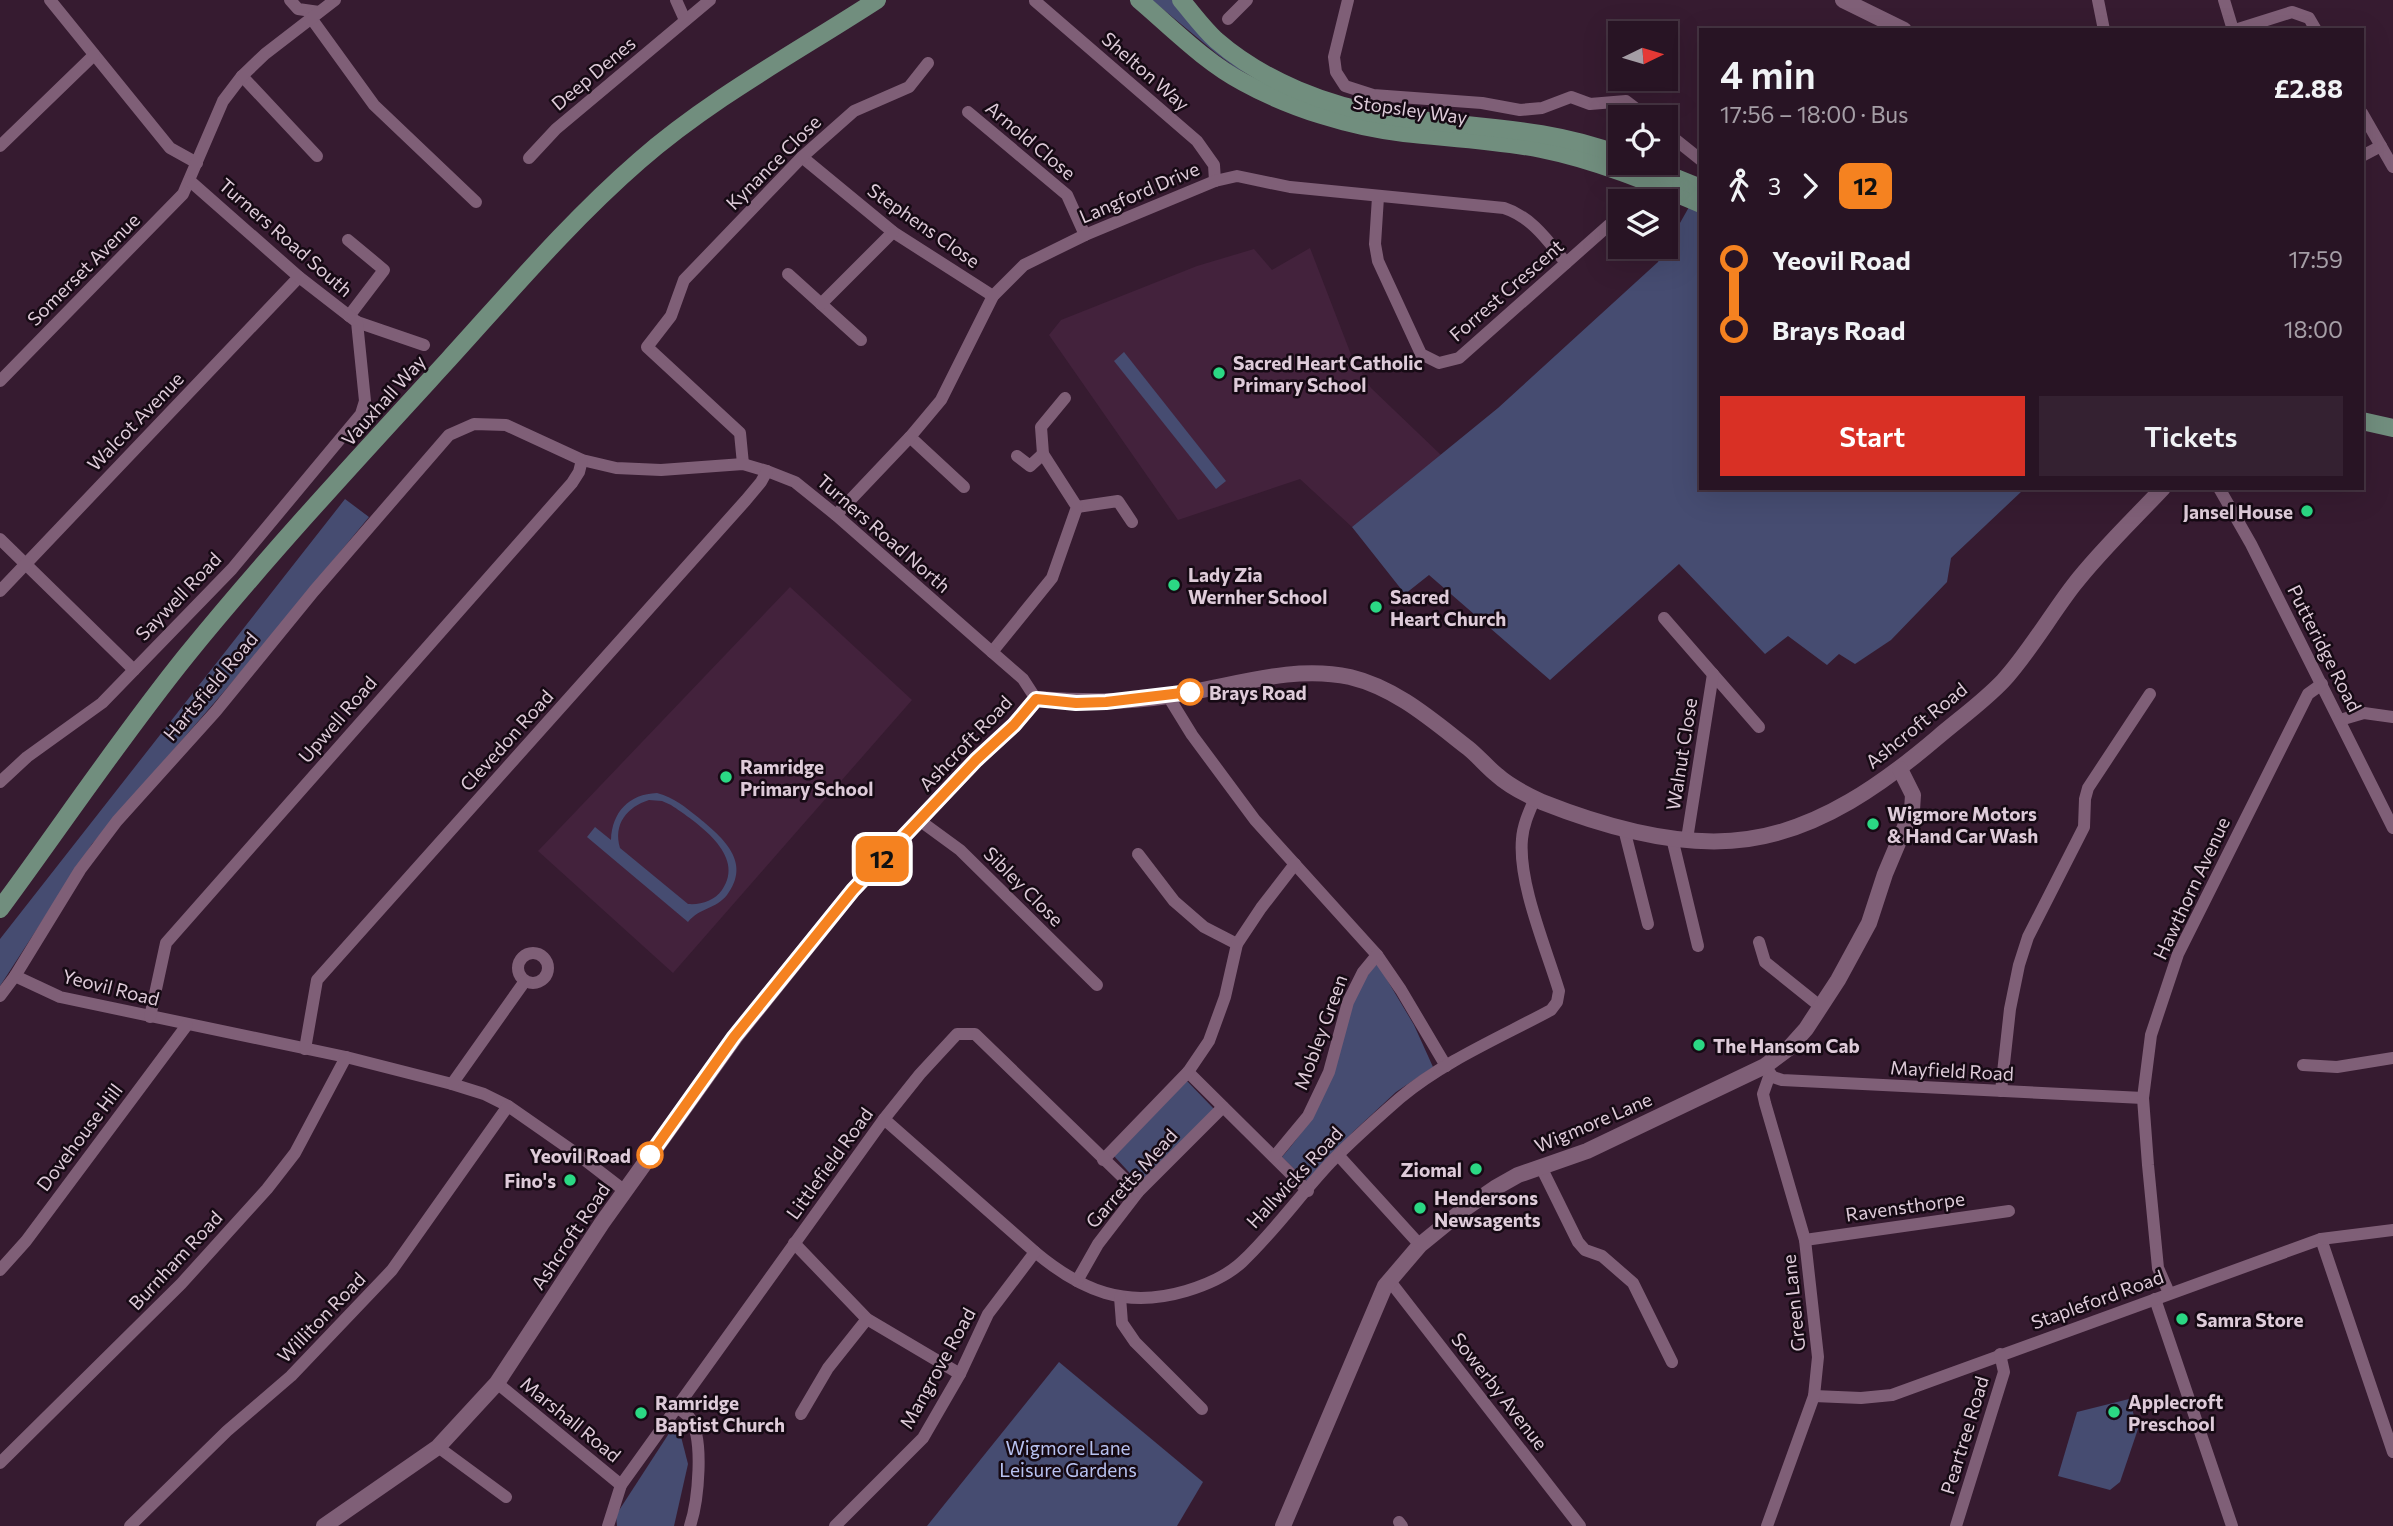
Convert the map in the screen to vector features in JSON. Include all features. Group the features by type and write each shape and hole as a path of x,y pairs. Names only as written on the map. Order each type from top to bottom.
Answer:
{"main road":[{"name":"Vauxhall Way","path":"0,909 133,724 187,654 355,461 554,243 641,159 751,79 877,0"},
{"name":"Stopsley Way","path":"1139,0 1205,56 1242,82 1328,117 1360,126 1542,149 1599,164 1699,203"},
{"name":"Stopsley Way","path":"1187,2 1216,40 1241,58 1300,91 1332,102 1391,116 1541,133 1608,151"},
{"path":"1669,175 1699,187"},
{"path":"2364,421 2393,428"},
{"path":"2364,432 2393,439"}],"street":[{"path":"50,0 170,148 197,163"},
{"path":"290,0 298,9 315,15 374,105 476,202"},
{"name":"Somerset Avenue","path":"0,381 183,194 223,101 242,76 265,54 335,0"},
{"path":"676,0 685,20"},
{"name":"Deep Denes","path":"529,158 556,129 710,0"},
{"path":"1228,19 1247,0"},
{"name":"Stopsley Way","path":"1348,0 1334,57 1336,72 1345,86 1373,95 1482,103 1520,110 1542,108 1572,97 1590,104 1626,101 1631,105"},
{"path":"1843,0 1899,28"},
{"path":"2098,0 2104,28"},
{"path":"2224,0 2233,28"},
{"name":"Shelton Way","path":"1035,1 1198,141 1213,165 1215,181"},
{"path":"2240,28 2292,12 2309,18 2315,28"},
{"path":"0,145 94,55"},
{"name":"Kynance Close","path":"743,464 740,433 647,347 671,316 684,280 802,157 854,111 909,87 928,63"},
{"path":"242,76 317,156"},
{"name":"Arnold Close","path":"968,112 1067,195 1085,235"},
{"path":"2364,116 2393,167"},
{"path":"1678,142 1699,158"},
{"path":"2364,155 2381,146"},
{"name":"Stephens Close","path":"802,157 893,232 993,296"},
{"name":"Langford Drive","path":"836,515 941,400 993,296 1024,265 1085,235 1215,181 1237,176 1290,187 1504,208 1519,213 1534,225 1566,263"},
{"name":"Turners Road South","path":"190,181 299,277 353,319 424,345"},
{"name":"Forrest Crescent","path":"1378,197 1375,244 1378,261 1421,354 1439,363 1459,358 1608,226"},
{"path":"821,304 893,232"},
{"path":"348,240 384,270 353,319"},
{"path":"788,274 861,340"},
{"name":"Walcot Avenue","path":"0,591 299,277"},
{"name":"Turners Road South","path":"353,319 365,401 361,414"},
{"path":"1065,398 1041,427 1043,454 1077,507"},
{"name":"Saywell Road","path":"0,782 27,757 102,703 232,569 361,414"},
{"name":"Turners Road North","path":"474,424 506,425 582,460 639,471 743,464 795,482 1023,679 1036,699"},
{"name":"Hartsfield Road","path":"0,996 80,870 117,821 216,711 314,591 449,435 474,424"},
{"path":"910,437 964,487"},
{"path":"1017,456 1030,466 1043,454"},
{"name":"Upwell Road","path":"150,1017 166,943 572,483 582,460"},
{"name":"Clevedon Road","path":"305,1049 317,980 747,500 767,471"},
{"name":"Ashcroft Road","path":"324,1526 438,1447 497,1383 625,1191 734,1037 853,890 976,760 1014,725 1036,699 1076,703 1168,696 1297,672 1355,678 1409,702 1469,749 1500,778 1535,799 1589,821 1624,830 1679,839 1721,842 1750,839 1786,830 1831,811 1900,769 2003,681 2076,583 2161,490"},
{"name":"Putteridge Road","path":"2220,490 2251,544 2393,828"},
{"path":"1077,507 1118,501 1132,522"},
{"path":"992,652 1052,578 1077,507"},
{"path":"0,539 134,670"},
{"name":"Walnut Close","path":"1664,618 1759,727"},
{"name":"Walnut Close","path":"1679,839 1713,674"},
{"name":"Hawthorn Avenue","path":"2169,1293 2158,1268 2143,1098 2151,1035 2178,954 2308,694 2322,684"},
{"path":"2001,1091 2010,1009 2028,937 2084,827 2088,788 2150,694"},
{"path":"1168,696 1192,735 1255,820 1377,955 1446,1066"},
{"path":"2340,720 2364,713 2393,717"},
{"name":"Wigmore Lane","path":"1283,1526 1389,1280 1420,1245 1495,1188 1518,1175 1587,1151 1768,1070 1806,1029 1869,923 1885,874 1912,810 1913,795 1900,769"},
{"name":"Hallwicks Road","path":"884,1119 1035,1252 1057,1270 1077,1281 1120,1297 1162,1298 1205,1286 1240,1264 1339,1156 1402,1096 1446,1066 1551,1010 1557,1002 1559,991 1525,879 1522,855 1526,820 1535,799"},
{"name":"Sibley Close","path":"919,820 960,850 1097,985"},
{"path":"1624,830 1648,924"},
{"path":"1679,839 1698,946"},
{"path":"1138,854 1174,901 1204,927 1237,944"},
{"path":"1103,1160 1188,1072 1209,1041 1225,997 1237,944 1295,864"},
{"path":"1759,942 1765,962 1821,1007"},
{"name":"Mobley Green","path":"1274,1157 1308,1116 1329,1072 1348,1002 1363,972 1377,955"},
{"name":"Yeovil Road","path":"15,976 60,997 346,1057 484,1094 577,1154 625,1191"},
{"path":"452,1084 525,981"},
{"name":"Dovehouse Hill","path":"0,1269 26,1241 187,1025"},
{"name":"Littlefield Road","path":"608,1526 621,1485 676,1407 884,1119 957,1034 975,1034 1138,1192"},
{"name":"Burnham Road","path":"0,1463 181,1284 267,1189 295,1153 346,1057"},
{"path":"2303,1065 2337,1067 2393,1058"},
{"name":"Mayfield Road","path":"1768,1070 1782,1080 2143,1098"},
{"name":"Green Lane","path":"1767,1526 1814,1396 1818,1357 1805,1240 1763,1094 1768,1070"},
{"path":"1188,1072 1308,1191"},
{"name":"Williton Road","path":"130,1526 227,1430 291,1376 392,1270 508,1107"},
{"name":"Garretts Mead","path":"1077,1281 1098,1244 1138,1192 1223,1107"},
{"path":"1339,1156 1420,1245"},
{"path":"1541,1167 1578,1242 1585,1250 1602,1256 1633,1283 1672,1362"},
{"name":"Ravensthorpe","path":"1805,1240 2010,1211"},
{"name":"Stapleford Road","path":"1814,1396 1861,1398 1892,1395 2321,1240 2393,1230"},
{"path":"2321,1240 2393,1452"},
{"path":"794,1243 867,1319 960,1374"},
{"name":"Mangrove Road","path":"835,1526 923,1438 960,1374 988,1314 1035,1252"},
{"name":"Sowerby Avenue","path":"1389,1280 1580,1526"},
{"path":"1120,1297 1122,1323 1135,1342 1202,1409"},
{"path":"2155,1300 2232,1526"},
{"path":"801,1414 828,1368 867,1319"},
{"name":"Peartree Road","path":"1956,1526 2004,1371 2000,1354"},
{"name":"Marshall Road","path":"497,1383 621,1485"},
{"path":"676,1407 690,1418 699,1441 694,1514 690,1526"},
{"path":"438,1447 506,1497"}],"shaded area":[{"name":"Sacred Heart Catholic Primary School","path":"1310,248 1352,357 1371,388 1441,455 1352,527 1300,479 1178,520 1049,335 1061,320 1197,266 1254,249 1272,270"},
{"name":"Ramridge Primary School","path":"790,587 912,700 673,973 538,851"}],"green space":[{"path":"1152,0 1174,0 1266,80 1608,160 1608,168 1278,90 1236,68"},
{"path":"1636,175 1652,175 1699,194"},
{"path":"1689,207 1699,210 1699,490 2022,491 1951,558 1947,582 1891,640 1855,664 1839,654 1827,665 1788,636 1765,654 1679,564 1550,680 1429,575 1405,594 1352,527 1498,408 1660,259 1678,259 1678,227"},
{"path":"1124,352 1226,481 1216,489 1114,361"},
{"path":"345,499 369,517 240,673 92,844 0,986 0,939"},
{"path":"647,794 663,795 689,810 725,842 735,861 737,872 727,895 688,922 587,837 595,827 611,840 615,821 624,806","holes":["649,800 662,801 705,830 723,852 728,864 728,877 722,890 711,900 688,904 620,848 618,831 628,812"]},
{"path":"1377,963 1414,1025 1433,1067 1396,1092 1354,1131 1308,1182 1282,1157 1311,1117 1354,998"},
{"path":"1187,1081 1214,1109 1139,1183 1114,1156"},
{"name":"Wigmore Lane Leisure Gardens","path":"1059,1362 1203,1482 1177,1526 927,1526"},
{"path":"2129,1399 2138,1429 2120,1482 2110,1490 2058,1476 2077,1412"},
{"path":"677,1421 688,1464 674,1526 617,1526 616,1515"}],"bus line":[{"name":"12","path":"650,1155 734,1037 853,890 976,760 1014,725 1036,699 1076,703 1106,702 1190,692"}],"place":[{"name":"Sacred Heart Catholic Primary School","path":"1219,373"},
{"name":"Jansel House","path":"2307,511"},
{"name":"Lady Zia Wernher School","path":"1174,585"},
{"name":"Sacred Heart Church","path":"1376,607"},
{"name":"Brays Road","path":"1190,692"},
{"name":"Ramridge Primary School","path":"726,777"},
{"name":"Wigmore Motors & Hand Car Wash","path":"1873,824"},
{"name":"The Hansom Cab","path":"1699,1045"},
{"name":"Yeovil Road","path":"650,1155"},
{"name":"Ziomal","path":"1476,1169"},
{"name":"Fino's","path":"570,1180"},
{"name":"Hendersons Newsagents","path":"1420,1208"},
{"name":"Samra Store","path":"2182,1319"},
{"name":"Applecroft Preschool","path":"2114,1412"},
{"name":"Ramridge Baptist Church","path":"641,1413"}]}
